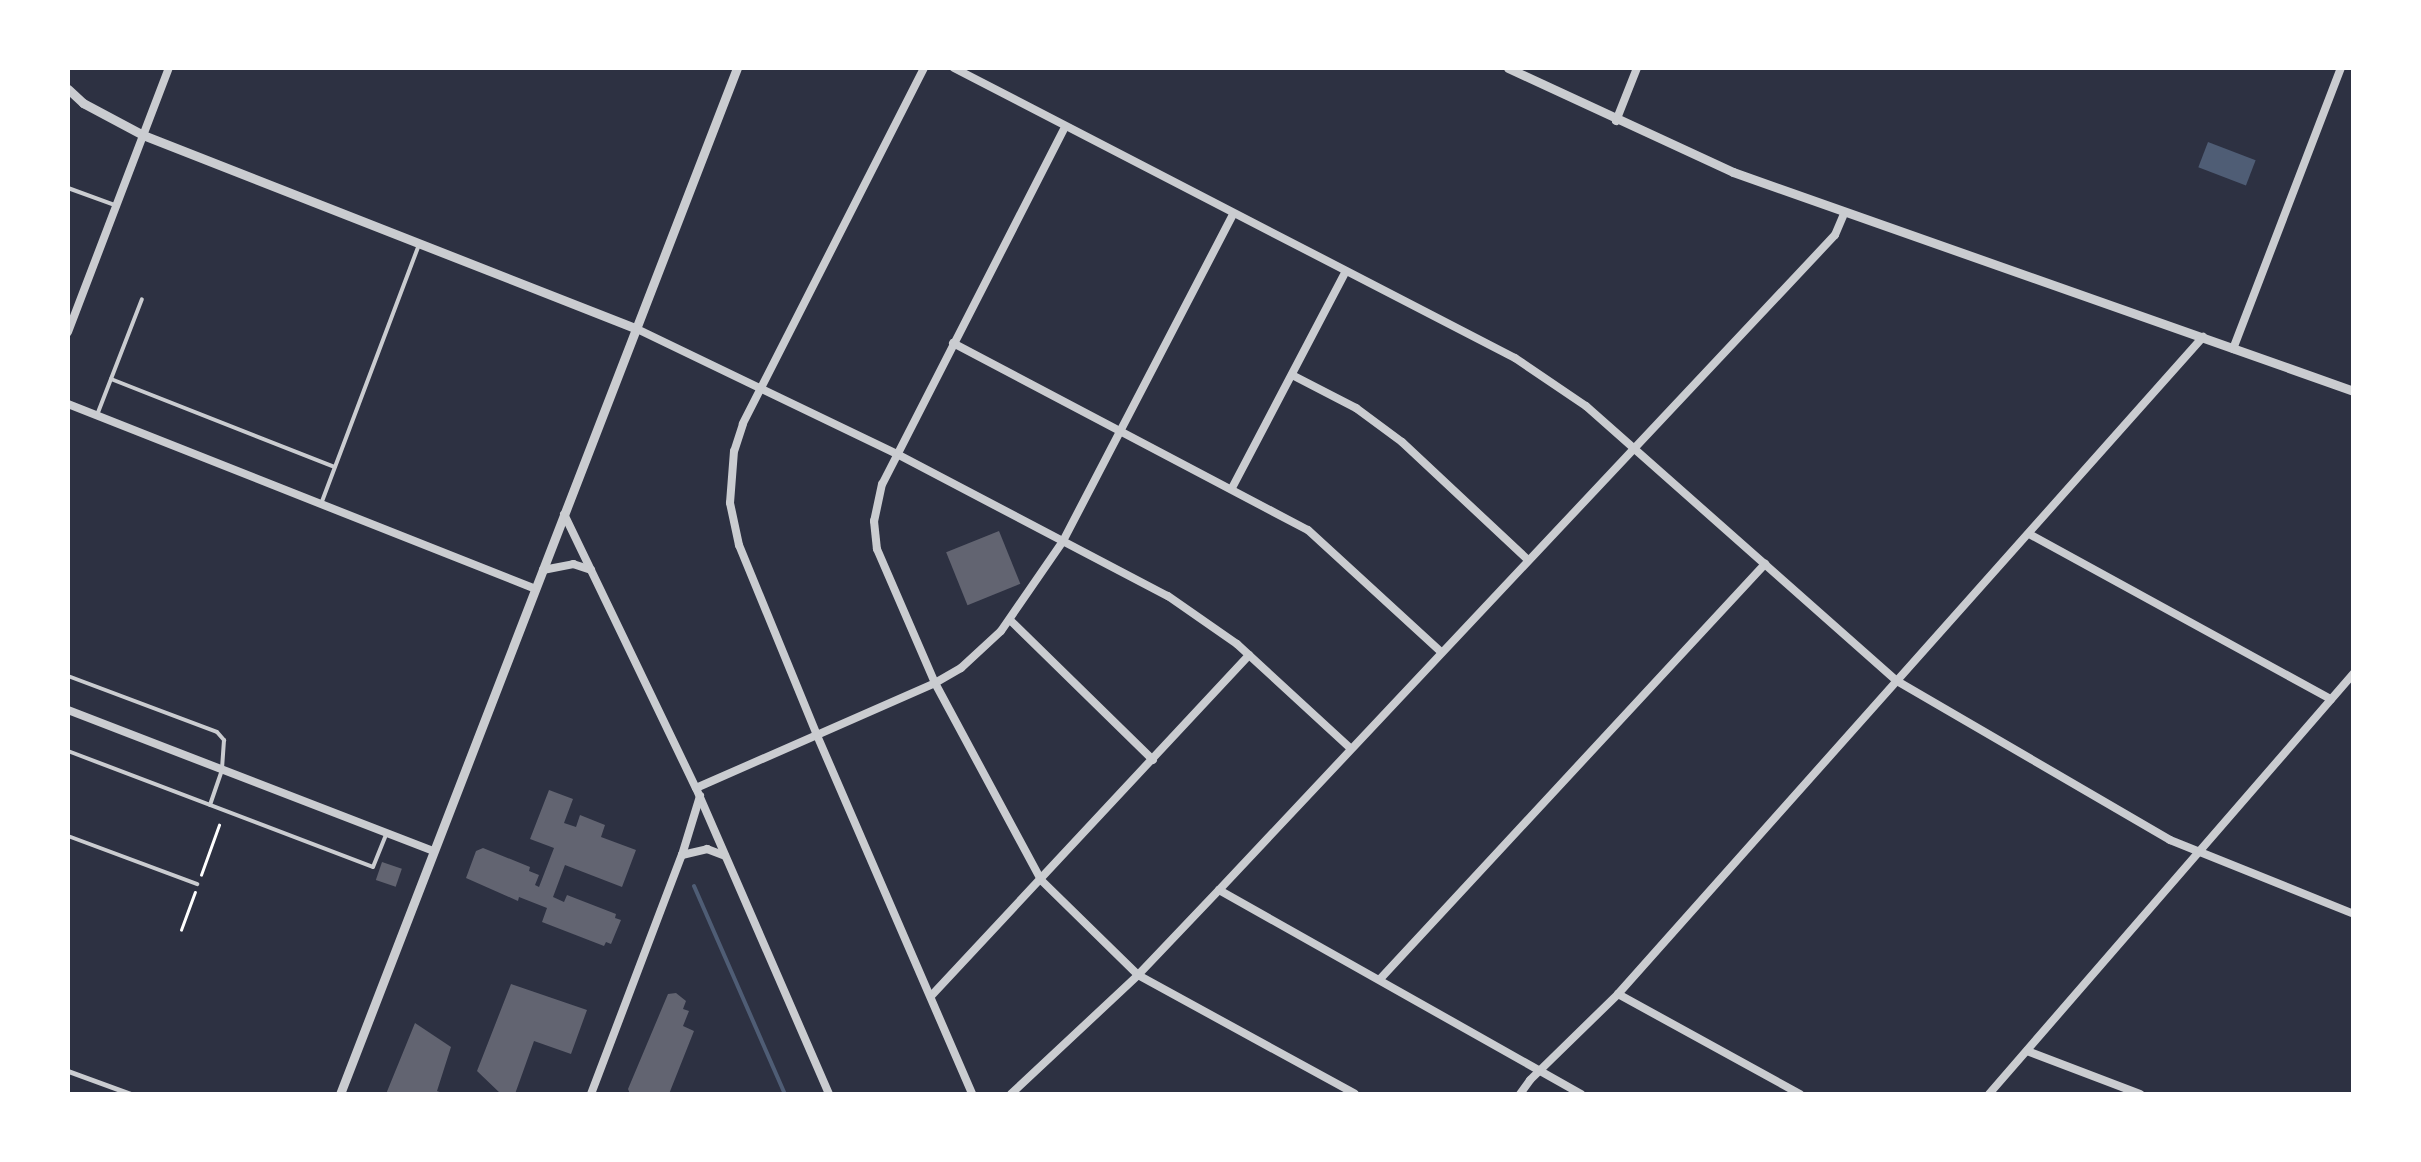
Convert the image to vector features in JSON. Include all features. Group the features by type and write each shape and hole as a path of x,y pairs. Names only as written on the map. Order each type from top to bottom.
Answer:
{"street":[{"path":"68,332 169,68"},
{"path":"340,1094 737,68"},
{"path":"924,68 761,386 734,451 730,514 816,734 972,1094"},
{"path":"954,68 1516,358 1570,394 1898,681 2170,840 2354,914"},
{"path":"1508,68 1733,172 2354,391"},
{"path":"1616,121 1637,68"},
{"path":"2233,349 2342,68"},
{"path":"68,89 83,103 143,134 636,328 897,454 1168,596 1249,655 1349,747"},
{"path":"1065,128 878,496 874,521 877,549 934,683 1041,880 1138,975 1355,1094"},
{"path":"1011,1094 1138,975 1219,890 1349,747 1835,235 1845,212"},
{"path":"590,1094 682,855 698,792 816,734 934,683 961,668 1010,620 1063,541 1233,214"},
{"path":"1232,488 1345,273"},
{"path":"1520,1094 1618,994 2032,535 2203,337"},
{"path":"954,342 1308,530 1442,652"},
{"path":"1294,376 1356,408 1402,442 1527,559"},
{"path":"68,404 536,589"},
{"path":"564,514 698,792 829,1094"},
{"path":"2032,535 2331,699"},
{"path":"543,570 573,564 591,570"},
{"path":"1381,978 1765,564"},
{"path":"1010,620 1153,760"},
{"path":"932,996 1249,655"},
{"path":"1989,1094 2202,853 2354,673"},
{"path":"68,710 434,851"},
{"path":"682,855 707,849 725,856"},
{"path":"1219,890 1381,978 1580,1094"},
{"path":"1618,994 1800,1094"},
{"path":"2026,1051 2140,1094"},
{"path":"68,1071 131,1094"}],"lane":[{"path":"68,188 115,205"},
{"path":"320,504 420,242"},
{"path":"97,415 142,299"},
{"path":"111,379 334,467"},
{"path":"68,676 217,732 224,740 222,770 210,805"},
{"path":"68,751 373,867 386,834"},
{"path":"68,836 197,884"}],"path":[{"path":"181,930 220,825"}],"water":[{"path":"2208,142 2256,160 2246,185 2198,167"}],"building":[{"path":"999,531 1020,584 968,605 946,552"},
{"path":"549,790 573,799 564,823 576,827 580,815 605,825 601,837 636,850 622,887 565,865 553,897 564,902 567,895 616,914 615,918 621,920 611,944 606,942 604,946 542,922 547,908 519,897 518,901 466,878 476,851 483,848 530,867 529,871 539,875 535,885 539,887 554,848 530,839"},
{"path":"382,862 402,869 396,887 376,880"},
{"path":"511,984 587,1010 571,1054 534,1041 515,1094 501,1094 477,1071"},
{"path":"676,993 686,1001 683,1009 689,1011 683,1026 694,1031 669,1094 630,1094 628,1089 668,994"},
{"path":"415,1023 451,1047 437,1091 445,1094 386,1094"}],"waterway":[{"path":"694,886 785,1094"}]}
